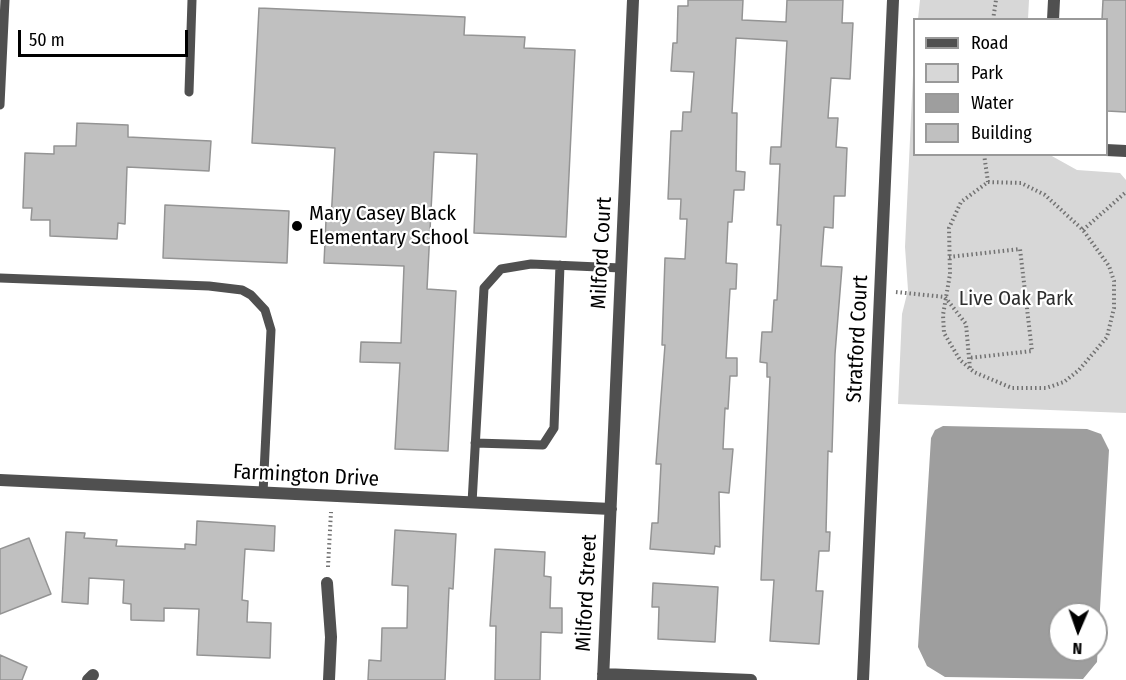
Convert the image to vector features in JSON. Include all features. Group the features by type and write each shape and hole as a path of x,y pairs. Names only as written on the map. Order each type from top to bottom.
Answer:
{"street":[{"name":"Milford Court","path":"610,508 633,0"},
{"name":"Stratford Court","path":"863,680 893,0"},
{"path":"1053,18 1054,0"},
{"path":"1108,150 1126,151"},
{"name":"Farmington Drive","path":"0,480 610,508"},
{"name":"Milford Street","path":"603,677 610,508"},
{"path":"327,583 331,637 329,680"},
{"path":"603,677 751,680"}],"lane":[{"path":"0,105 4,0"},
{"path":"189,92 192,0"},
{"path":"472,502 484,288 501,269 531,264 621,268"},
{"path":"475,443 543,445 554,428 560,266"},
{"path":"0,278 209,286 242,290 251,295 265,310 271,330 263,493"}],"path":[{"path":"993,18 996,0"},
{"path":"984,156 988,182"},
{"path":"988,182 1021,183 1045,195 1083,230 1109,266 1114,281 1112,325 1093,356 1064,382 1046,388 1012,388 991,381 970,369 950,347 944,333 945,297 950,274 947,239 954,214 969,194 988,182"},
{"path":"1083,230 1126,192"},
{"path":"949,257 1020,249 1032,351 969,358"},
{"path":"908,293 945,297 966,324 970,369"},
{"path":"327,583 333,496"}],"green space":[{"path":"920,0 1029,0 1028,18 918,18"},
{"name":"Live Oak Park","path":"913,75 913,156 1052,156 1077,170 1120,173 1126,180 1126,413 898,404 902,314 908,290 905,247"}],"water":[{"path":"943,426 1087,429 1101,434 1109,450 1100,602 1048,602 1048,662 1097,662 1083,679 945,677 927,666 918,647 931,438 935,430"}],"building":[{"path":"688,0 743,0 742,20 786,22 787,0 843,0 842,23 853,23 850,79 831,78 828,118 838,118 836,147 847,148 845,196 834,196 833,228 824,227 821,266 842,267 835,354 832,452 828,451 826,532 830,532 829,551 819,551 816,591 823,591 819,644 770,641 774,580 761,580 770,377 767,377 767,363 760,362 762,332 772,332 774,300 777,300 781,225 777,225 780,164 770,164 771,147 781,147 787,41 736,38 732,113 737,113 736,171 745,172 744,190 734,190 732,222 728,222 726,263 737,264 736,289 730,289 726,358 737,358 737,376 730,376 728,409 725,408 723,449 733,449 729,493 719,492 720,547 715,546 714,554 650,549 652,523 658,523 661,464 656,464 665,345 662,345 665,258 685,259 687,219 680,219 681,199 668,199 671,131 682,131 683,112 691,112 694,72 671,71 673,43 677,43 678,6 688,6"},
{"path":"1103,0 1126,0 1126,112 1108,111 1108,18 1102,18"},
{"path":"259,8 465,17 464,35 525,37 524,48 575,50 566,237 474,233 477,154 434,152 427,289 456,291 448,451 395,449 400,363 360,362 361,342 401,343 404,266 324,263 326,220 331,221 335,148 252,143"},
{"path":"77,123 128,125 128,137 211,141 209,171 127,167 125,224 118,223 117,239 50,236 50,220 31,220 32,208 23,208 25,153 54,154 54,146 76,146"},
{"path":"165,205 289,211 287,263 163,258"},
{"path":"197,521 275,526 274,551 245,549 242,600 248,601 247,622 271,623 270,658 197,655 199,609 164,608 164,621 131,620 131,604 123,603 124,580 89,578 88,604 62,602 66,532 85,533 84,538 117,540 116,546 185,549 185,544 196,545"},
{"path":"395,530 456,534 453,589 449,588 445,680 368,680 369,660 381,661 382,628 407,628 408,586 392,585"},
{"path":"29,538 51,594 0,614 0,549"},
{"path":"495,549 545,552 544,576 551,577 550,608 562,608 562,633 541,632 540,680 495,680 496,626 490,626"},
{"path":"653,583 718,587 715,642 658,639 659,607 652,607"},
{"path":"0,655 27,667 22,680 0,680"}],"place":[{"name":"Mary Casey Black Elementary School","path":"297,226"}]}
